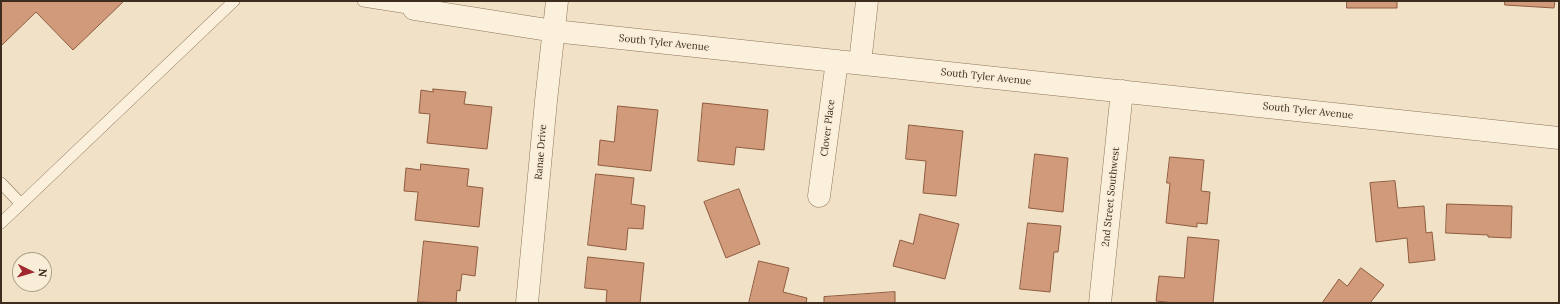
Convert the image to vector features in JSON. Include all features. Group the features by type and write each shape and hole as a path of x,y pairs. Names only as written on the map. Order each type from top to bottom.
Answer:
{"street":[{"name":"Ranae Drive","path":"527,303 557,1"},
{"path":"860,63 867,1"},
{"name":"South Tyler Avenue","path":"414,10 554,31 1559,138"},
{"name":"Clover Place","path":"819,196 837,61"},
{"name":"2nd Street Southwest","path":"1100,303 1122,91"}],"lane":[{"path":"1,223 234,1"},
{"path":"363,1 414,10"},
{"path":"1,183 21,204"}],"building":[{"path":"1,1 124,1 73,50 36,12 1,46"},
{"path":"1347,1 1397,1 1397,8 1347,8"},
{"path":"1505,1 1555,1 1554,8 1505,5"},
{"path":"433,89 466,92 464,104 492,107 487,149 427,143 430,114 419,113 421,90 433,92"},
{"path":"703,103 768,110 764,150 736,147 734,165 698,161"},
{"path":"618,106 658,110 651,171 598,165 600,140 614,142"},
{"path":"909,125 963,131 956,196 923,193 926,161 906,159"},
{"path":"1035,154 1068,158 1063,212 1029,208"},
{"path":"1170,157 1204,160 1201,191 1210,192 1207,224 1197,223 1197,227 1166,223 1170,183 1167,183"},
{"path":"421,164 469,169 467,186 483,188 479,227 415,220 418,192 404,191 406,168 420,170"},
{"path":"596,174 634,178 631,204 645,206 643,229 628,228 626,250 588,245"},
{"path":"1395,181 1398,208 1424,206 1426,233 1432,232 1435,260 1409,263 1407,238 1376,242 1370,183"},
{"path":"739,189 760,244 726,258 704,202"},
{"path":"1447,204 1512,206 1511,238 1488,237 1488,235 1446,233"},
{"path":"920,214 959,224 945,279 893,266 900,240 913,244"},
{"path":"1028,223 1061,226 1058,252 1054,252 1050,292 1020,289"},
{"path":"1188,237 1219,240 1213,303 1175,303 1156,301 1159,276 1184,278"},
{"path":"424,241 478,247 475,276 462,274 460,291 457,290 456,303 418,302"},
{"path":"588,257 644,263 640,303 606,303 607,290 585,288"},
{"path":"759,261 789,268 783,292 807,298 806,303 749,303"},
{"path":"1361,268 1384,285 1370,303 1322,303 1339,279 1347,286"},
{"path":"895,292 895,303 824,303 824,297"}]}
